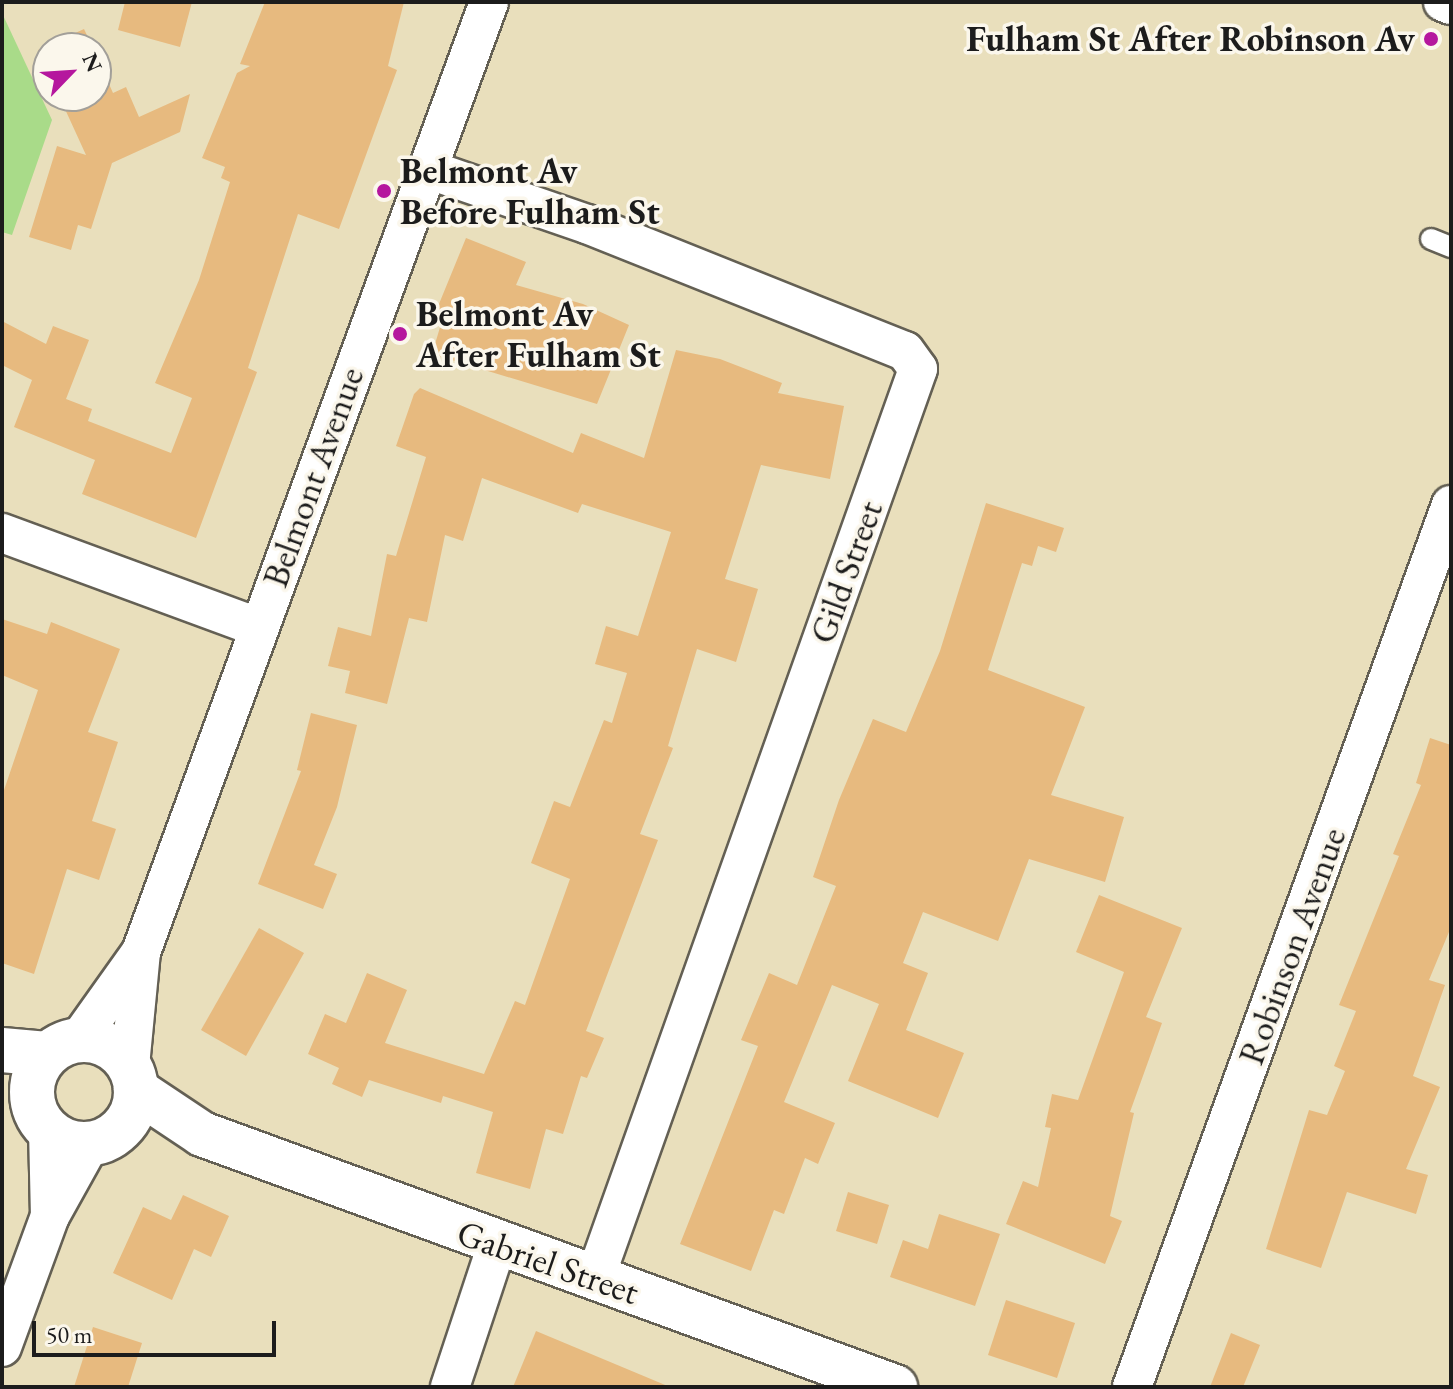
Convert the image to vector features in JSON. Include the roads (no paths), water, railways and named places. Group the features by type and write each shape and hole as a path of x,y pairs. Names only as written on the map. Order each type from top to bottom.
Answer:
{"street":[{"name":"Belmont Avenue","path":"2,1347 50,1216 119,1107 141,952 489,2"},
{"path":"1443,2 1451,5"},
{"name":"Gild Street","path":"427,169 587,224 905,351 918,369 595,1278"},
{"name":"Robinson Avenue","path":"1132,1387 1451,505"},
{"path":"2,533 258,627"},
{"name":"Belmont Avenue","path":"50,1216 41,1078 141,952"},
{"path":"2,1050 41,1078 108,1045 119,1107"},
{"name":"Gabriel Street","path":"41,1078 60,1139 119,1107 202,1134 497,1245 895,1387"},
{"path":"450,1387 497,1245"}],"lane":[{"path":"1431,239 1451,247"}],"place":[{"name":"Fulham St After Robinson Av","path":"1431,39"},
{"name":"Belmont Av Before Fulham St","path":"384,191"},
{"name":"Belmont Av After Fulham St","path":"400,334"}]}
